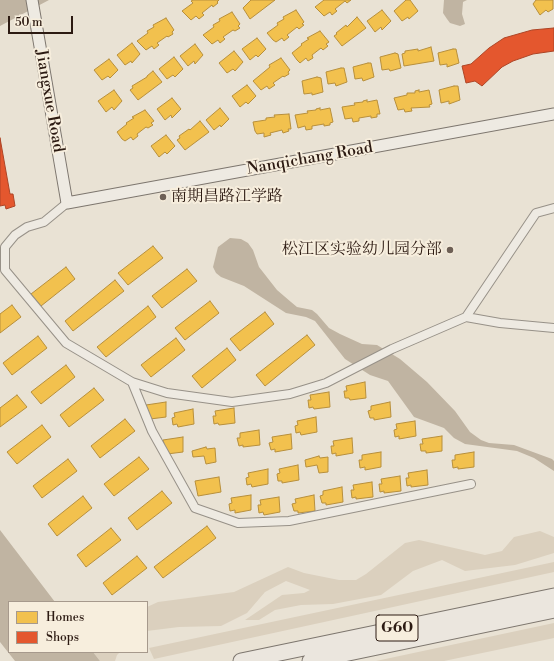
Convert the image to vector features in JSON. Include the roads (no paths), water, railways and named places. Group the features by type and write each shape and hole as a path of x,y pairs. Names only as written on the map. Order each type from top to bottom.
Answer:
{"highway":[{"name":"G60","path":"241,661 554,596"},
{"name":"G60","path":"310,661 554,610"}],"main road":[{"name":"Jiangxue Road","path":"32,0 67,203"},
{"name":"Nanqichang Road","path":"67,203 554,114"}],"street":[{"path":"67,203 44,222 27,227 15,234 5,248 5,270 66,343 132,382 167,393 232,402 290,394 326,383 392,349 466,317 536,213 554,208"},
{"path":"466,317 500,323 554,328"},
{"path":"132,382 152,431 195,508 238,523 289,521 471,484"}],"place":[{"name":"南期昌路江学路","path":"163,197"},
{"name":"松江区实验幼儿园分部","path":"450,250"}]}
